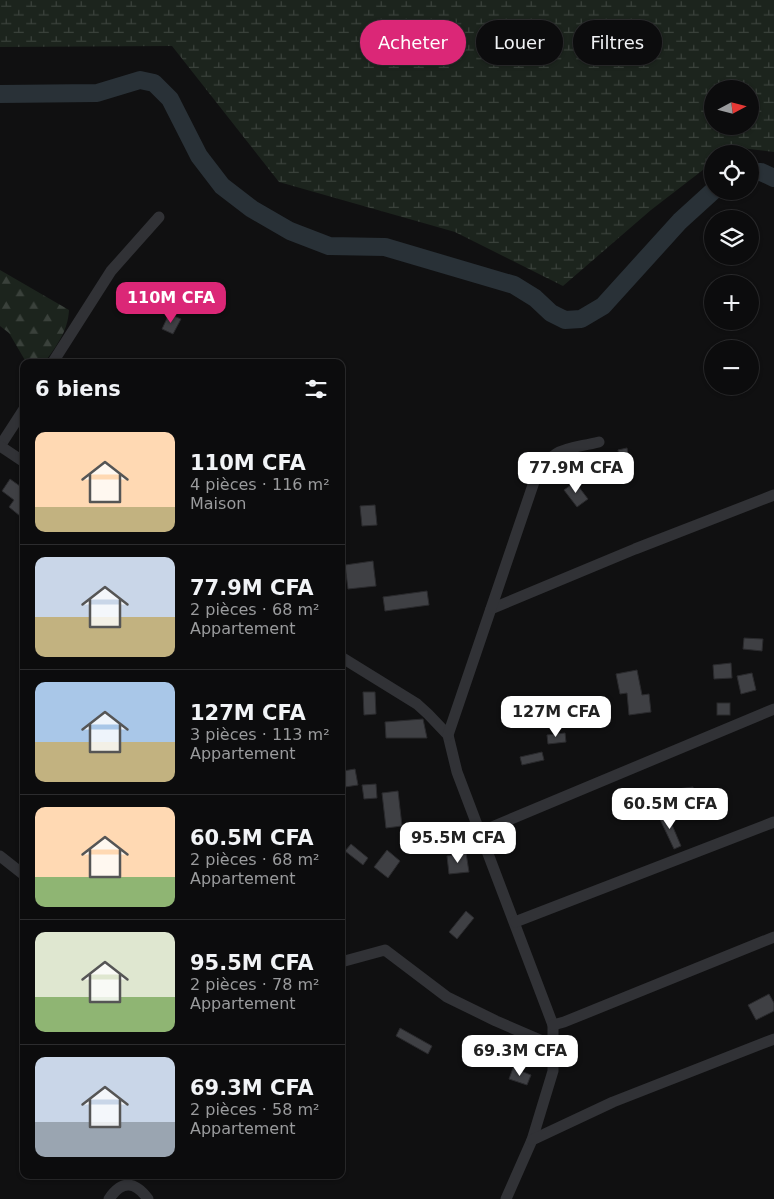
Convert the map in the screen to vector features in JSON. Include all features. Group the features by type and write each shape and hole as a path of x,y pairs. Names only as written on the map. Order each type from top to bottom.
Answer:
{"street":[{"path":"55,359 111,271 159,216"},
{"path":"20,415 0,446 20,459"},
{"path":"448,735 536,479 543,465 551,456 559,452 600,442"},
{"path":"491,609 634,548 774,495"},
{"path":"345,659 417,704 448,735 457,772 553,1025 553,1071 532,1140 506,1199"},
{"path":"480,832 774,708"},
{"path":"515,922 774,822"},
{"path":"0,856 20,872"},
{"path":"553,1025 774,937"},
{"path":"345,961 385,950 447,996 496,1022 554,1046"},
{"path":"532,1140 613,1102 774,1039"},
{"path":"109,1199 121,1187 129,1184 136,1186 148,1199"}],"green space":[{"path":"0,0 774,0 774,152 759,150 759,145 704,145 704,169 651,210 563,286 455,232 279,182 172,46 0,47"},
{"path":"0,270 69,310 67,325 58,344 47,359 24,359 9,333 0,326"}],"building":[{"path":"169,314 181,319 173,334 162,329"},
{"path":"627,448 629,462 620,464 618,450"},
{"path":"10,479 20,486 20,516 9,507 14,500 2,491"},
{"path":"575,482 588,499 577,507 564,490"},
{"path":"375,505 377,525 362,526 360,506"},
{"path":"373,561 376,586 348,589 345,565"},
{"path":"427,591 429,605 385,611 383,597"},
{"path":"744,638 763,639 762,651 743,649"},
{"path":"731,663 732,678 714,679 713,665"},
{"path":"637,670 642,695 649,694 651,712 629,715 627,693 620,694 616,674"},
{"path":"752,673 756,690 741,694 737,676"},
{"path":"363,692 375,692 376,714 364,715"},
{"path":"717,703 730,703 730,715 717,715"},
{"path":"423,719 427,738 386,738 385,722"},
{"path":"565,733 566,742 548,744 547,735"},
{"path":"542,752 544,760 522,765 520,757"},
{"path":"355,769 358,785 345,787 345,771"},
{"path":"376,784 377,798 364,799 362,785"},
{"path":"693,787 695,799 678,801 677,789"},
{"path":"398,791 402,826 386,828 382,793"},
{"path":"667,813 681,846 674,849 658,815"},
{"path":"351,844 368,858 363,865 345,851"},
{"path":"387,850 400,861 388,878 374,867"},
{"path":"466,853 469,872 449,874 447,856"},
{"path":"466,911 474,918 457,939 449,932"},
{"path":"769,994 774,1003 774,1011 756,1020 748,1005"},
{"path":"400,1028 432,1046 428,1054 396,1036"},
{"path":"513,1068 531,1075 527,1085 509,1079"}],"waterway":[{"path":"0,94 97,93 140,80 154,83 170,99 199,156 222,186 252,209 290,231 329,246 385,247 514,285 535,298 551,313 565,320 581,319 603,306 680,221 704,199"},
{"path":"759,172 774,178"}]}
